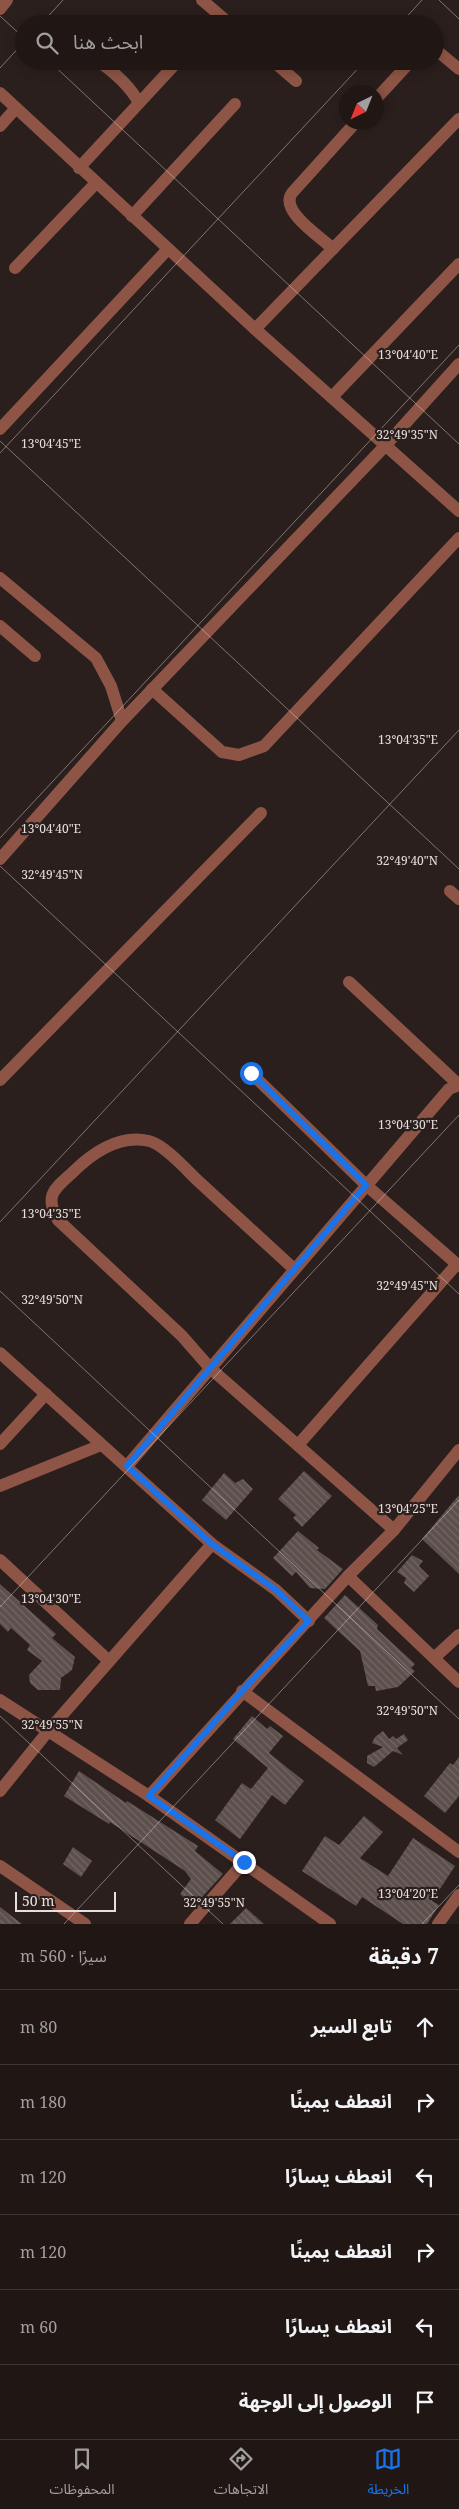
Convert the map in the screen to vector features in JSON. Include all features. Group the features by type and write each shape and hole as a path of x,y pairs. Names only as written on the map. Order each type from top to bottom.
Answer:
{"street":[{"path":"0,8 7,0"},
{"path":"202,0 215,15"},
{"path":"444,56 459,69"},
{"path":"109,70 117,76 139,103"},
{"path":"80,168 170,70"},
{"path":"283,70 296,81"},
{"path":"384,90 403,70"},
{"path":"0,93 255,329 459,511"},
{"path":"132,216 235,104"},
{"path":"0,126 16,108"},
{"path":"255,329 459,119"},
{"path":"333,249 296,215 289,206 288,200 292,192 349,130"},
{"path":"15,268 96,183"},
{"path":"0,429 168,249"},
{"path":"332,397 459,264"},
{"path":"0,859 122,721 385,446 459,364"},
{"path":"152,689 222,752 239,755 264,746 459,538"},
{"path":"0,578 96,658 111,686 122,721"},
{"path":"0,626 35,656"},
{"path":"0,1080 261,813"},
{"path":"127,1466 449,1089 459,1085 349,982"},
{"path":"251,1073 366,1185 458,1265 298,1445"},
{"path":"294,1269 174,1158 151,1141 124,1140 106,1147 87,1158 55,1188 50,1198 52,1209 58,1220 182,1336 210,1368 394,1530"},
{"path":"0,1352 212,1544 276,1590 309,1621"},
{"path":"0,1444 46,1394"},
{"path":"0,1486 102,1445"},
{"path":"149,1796 242,1691 309,1621 348,1576 394,1530 459,1450"},
{"path":"0,1792 49,1730 212,1544"},
{"path":"0,1560 110,1661"},
{"path":"348,1576 459,1682"},
{"path":"434,1658 459,1634"},
{"path":"242,1691 459,1852"},
{"path":"0,1700 149,1796 330,1924"},
{"path":"190,1924 244,1862"},
{"path":"0,1866 85,1924"},
{"path":"438,1924 459,1895"}],"building":[{"path":"304,1471 332,1496 302,1527 293,1518 296,1515 278,1499"},
{"path":"224,1473 235,1483 243,1479 253,1489 226,1520 202,1500"},
{"path":"459,1495 459,1574 422,1539"},
{"path":"298,1531 319,1548 317,1550 343,1569 325,1589 310,1588 296,1572 292,1576 273,1558"},
{"path":"412,1555 423,1561 419,1566 429,1576 414,1592 404,1583 406,1578 397,1572"},
{"path":"0,1584 56,1634 52,1638 75,1657 72,1670 61,1678 60,1690 38,1690 30,1683 29,1675 42,1661 27,1650 30,1645 11,1628 8,1632 0,1624"},
{"path":"345,1595 378,1625 377,1629 415,1664 411,1668 415,1671 398,1687 376,1691 375,1686 368,1686 360,1651 324,1618"},
{"path":"252,1716 267,1729 270,1726 283,1736 269,1753 304,1781 285,1805 272,1795 240,1839 215,1820 242,1783 251,1789 268,1768 233,1739"},
{"path":"383,1731 389,1739 393,1736 396,1739 404,1734 408,1740 397,1748 403,1755 393,1751 374,1767 367,1763 367,1756 383,1747 372,1743 375,1737"},
{"path":"459,1757 459,1796 445,1813 424,1796 450,1763 453,1765"},
{"path":"79,1771 126,1803 127,1801 198,1846 195,1851 223,1874 194,1906 180,1894 191,1879 185,1871 110,1822 109,1824 64,1796"},
{"path":"364,1816 383,1832 360,1858 388,1876 413,1838 455,1866 432,1901 439,1905 427,1924 403,1924 362,1897 356,1906 302,1871 325,1836 339,1845"},
{"path":"73,1847 92,1861 81,1877 63,1864"},
{"path":"0,1907 22,1924 0,1924"},
{"path":"246,1908 264,1924 230,1924"}],"route":[{"path":"244,1862 149,1796 242,1691 309,1621 276,1590 244,1565 212,1544 127,1466 366,1185 251,1073"}]}
